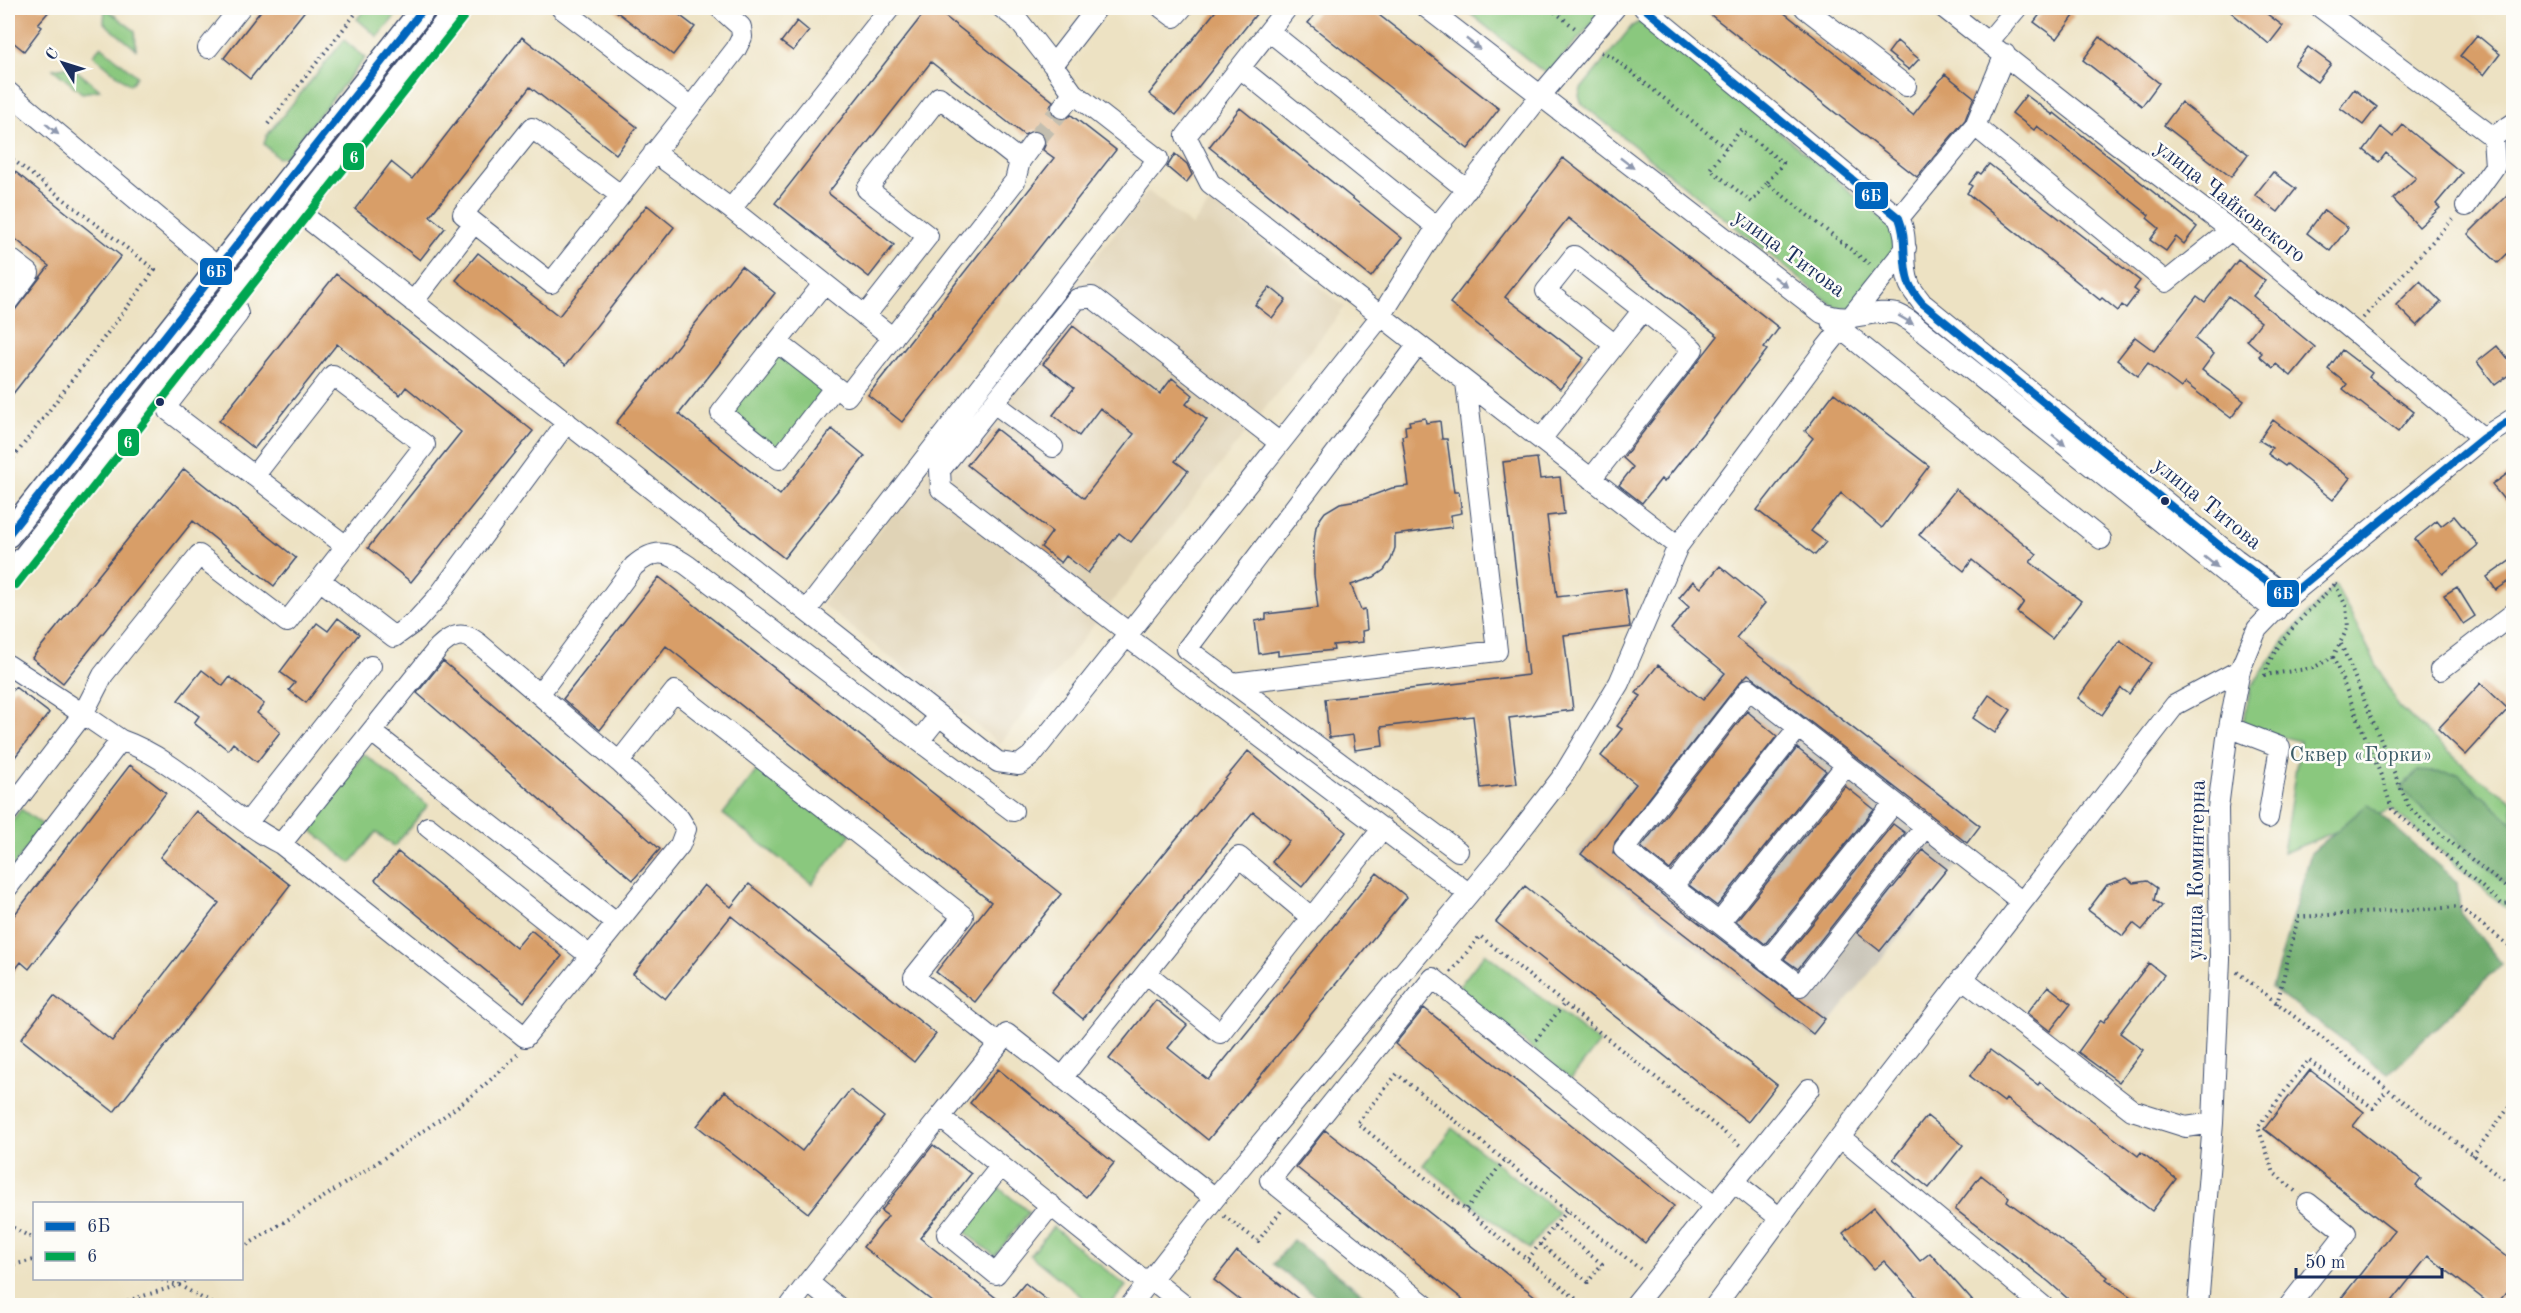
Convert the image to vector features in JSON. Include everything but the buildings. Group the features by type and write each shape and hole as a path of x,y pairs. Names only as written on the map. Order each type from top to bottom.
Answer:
{"main road":[{"path":"8,535 424,8"},
{"path":"8,579 458,8"}],"street":[{"path":"208,48 240,8"},
{"path":"561,8 691,107"},
{"path":"620,195 532,128 463,214 550,283 691,107 736,49 742,37 741,27 720,8"},
{"path":"730,209 890,8"},
{"path":"806,611 1158,159 1067,100 1053,65 1018,20 1002,8"},
{"path":"1053,65 1097,8"},
{"path":"1162,8 1174,17 1182,8"},
{"path":"1287,8 1186,136 1210,183 1678,546"},
{"name":"улица Титова","path":"1426,8 1822,313 1845,324 1897,314 1910,321 2225,573 2282,604"},
{"path":"298,211 998,762 1018,765 1030,756 1382,316 1437,227 1540,96 1615,8"},
{"path":"1644,8 1899,218 1975,126 1997,48 2017,8"},
{"path":"1805,8 1905,86"},
{"name":"улица Чайковского","path":"1944,8 2231,230 2483,438"},
{"path":"2321,8 2493,137 2495,166 2466,206"},
{"path":"1269,30 1467,190"},
{"path":"1240,68 1437,227"},
{"path":"8,92 218,268 233,293 238,314 168,407 173,415 346,546"},
{"path":"865,315 928,236 867,189 939,97 1020,161"},
{"path":"2493,137 2514,123"},
{"path":"1975,126 2166,282 2231,230"},
{"path":"777,342 847,396 1015,181 1020,161 1034,142"},
{"path":"654,152 893,338"},
{"name":"улица Титова","path":"1899,218 1903,225 1909,285 1922,303 2227,552 2282,604"},
{"path":"413,302 474,223"},
{"path":"1130,1305 1212,1201 1508,847 1563,776 1619,683 1678,546 1825,349 1906,248"},
{"path":"1592,478 1692,349 1574,256 1546,291 1615,345"},
{"path":"8,257 29,273 8,301"},
{"path":"824,283 721,412 779,459 835,387"},
{"path":"1280,443 1092,297 1077,299 940,470 941,489 1127,635 1468,893"},
{"path":"1541,439 1643,310"},
{"path":"1822,313 1827,324 1825,349"},
{"path":"1845,324 2101,539"},
{"path":"1418,345 1187,649 1458,851"},
{"path":"8,812 83,714 103,675 199,555 287,622 425,445 333,375 254,476"},
{"path":"1233,683 1497,651 1466,382"},
{"path":"994,403 1053,447"},
{"name":"улица Коминтерна","path":"2198,1305 2213,1123 2220,959 2218,808 2227,738 2231,728 2240,670 2257,629 2282,604 2483,438 2514,418"},
{"path":"320,580 394,637 416,621 437,598 567,423"},
{"path":"540,693 634,566 654,553 666,554 687,565 1013,811"},
{"path":"2440,670 2514,613"},
{"path":"8,665 121,740 139,746 247,823 281,844 525,1037 680,845 686,829 679,818 540,693 477,642 467,635 460,634 448,639 439,647 281,844"},
{"path":"247,823 371,666"},
{"path":"1724,1302 1780,1218 1840,1137 2175,705 2240,670"},
{"path":"1925,827 1800,986 1624,849 1749,689 2022,902"},
{"path":"618,762 675,691 963,916 914,977 999,1044"},
{"path":"919,741 939,716"},
{"path":"1672,886 1798,728"},
{"path":"2231,728 2280,747 2268,818"},
{"path":"372,732 616,923"},
{"path":"8,887 121,740"},
{"path":"1719,923 1846,765"},
{"path":"1767,961 1894,802"},
{"path":"428,827 590,956"},
{"path":"1146,973 1220,1033 1383,828"},
{"path":"1062,1078 1239,857 1312,918"},
{"path":"1426,1305 1270,1179 1433,978 1715,1206"},
{"path":"1962,978 2132,1110 2186,1126 2213,1123"},
{"path":"790,1305 1007,1034 1212,1201"},
{"path":"1635,1305 1809,1089"},
{"path":"940,1117 1141,1278 1151,1279 1185,1305"},
{"path":"1840,1137 2043,1305"},
{"path":"1001,1166 947,1234 996,1274 1051,1205"},
{"path":"1734,1182 1780,1218"},
{"path":"2289,1305 2346,1233 2308,1203"},
{"path":"808,1282 837,1305"}],"path":[{"path":"268,124 360,8"},
{"path":"1550,8 1581,32"},
{"path":"1611,56 1726,148"},
{"path":"1741,130 1783,163 1752,202 1710,168 1726,148 1741,130"},
{"path":"8,156 155,270 8,465"},
{"path":"1767,183 1871,266"},
{"path":"2352,330 2466,206"},
{"path":"2335,584 2346,606 2348,627 2333,657 2313,668 2265,675 2268,664 2286,638 2335,584"},
{"path":"2341,644 2409,808 2514,894"},
{"path":"2333,657 2382,778 2392,809 2502,904 2514,903"},
{"path":"2277,1004 2298,917 2459,907 2514,949"},
{"path":"1441,984 1480,936 1755,1157"},
{"path":"2220,959 2514,1187"},
{"path":"1526,1053 1564,1004"},
{"path":"243,1247 315,1204 441,1119 492,1080 518,1054 525,1037"},
{"path":"2308,1203 2274,1173 2258,1127 2308,1060 2373,1108 2387,1090"},
{"path":"1585,1305 1357,1123 1397,1074 1655,1280"},
{"path":"2472,1156 2514,1101"},
{"path":"1466,1209 1505,1160"},
{"path":"1212,1201 1258,1241 1292,1198"},
{"path":"1528,1259 1567,1210"},
{"path":"8,1225 33,1238"},
{"path":"1540,1244 1588,1282 1602,1264 1554,1226"},
{"path":"8,1266 33,1260"},
{"path":"163,1280 179,1285 216,1305"},
{"path":"117,1305 179,1285 187,1280"}],"shaded area":[{"path":"1148,191 1192,226 1211,201 1345,307 1000,744 822,604"},
{"path":"1746,642 1986,828 1816,1040 1577,854"}],"green space":[{"path":"105,8 135,31 136,49 104,23"},
{"path":"366,8 402,8 378,37 357,19"},
{"path":"1463,8 1606,8 1549,72 1541,70"},
{"path":"1639,22 1652,23 1894,229 1898,244 1856,308 1835,307 1582,104 1579,96 1581,89 1632,26"},
{"path":"344,40 365,58 286,156 278,158 264,144 267,135"},
{"path":"101,46 137,76 130,85 93,55"},
{"path":"71,66 100,90 82,93 53,69"},
{"path":"778,349 828,387 778,453 728,413"},
{"name":"Сквер «Горки»","path":"2335,584 2398,706 2471,772 2513,802 2513,914 2392,809 2283,853 2300,741 2242,727 2251,687 2286,638"},
{"path":"364,754 428,805 394,847 376,832 351,863 306,826"},
{"path":"761,765 851,834 812,884 723,814"},
{"path":"2418,771 2458,774 2513,823 2513,871 2503,882 2401,789"},
{"path":"2368,804 2457,882 2460,912 2502,964 2388,1074 2272,988 2311,853"},
{"path":"21,809 44,826 8,873 8,826"},
{"path":"1485,953 1599,1043 1571,1079 1457,989"},
{"path":"1452,1128 1558,1212 1529,1249 1423,1165"},
{"path":"998,1187 1029,1212 995,1256 964,1231"},
{"path":"1053,1227 1126,1286 1110,1305 1092,1305 1030,1255"},
{"path":"1293,1240 1377,1305 1328,1305 1273,1264"}],"tunnel":[{"path":"1034,142 1062,108"}],"transit line":[{"name":"6Б","path":"8,535 424,8"},
{"name":"6Б","path":"1644,8 1899,218 1909,283 1922,303 2236,559 2288,597 2483,438 2514,418"},
{"name":"6","path":"16,585 466,14"}]}
